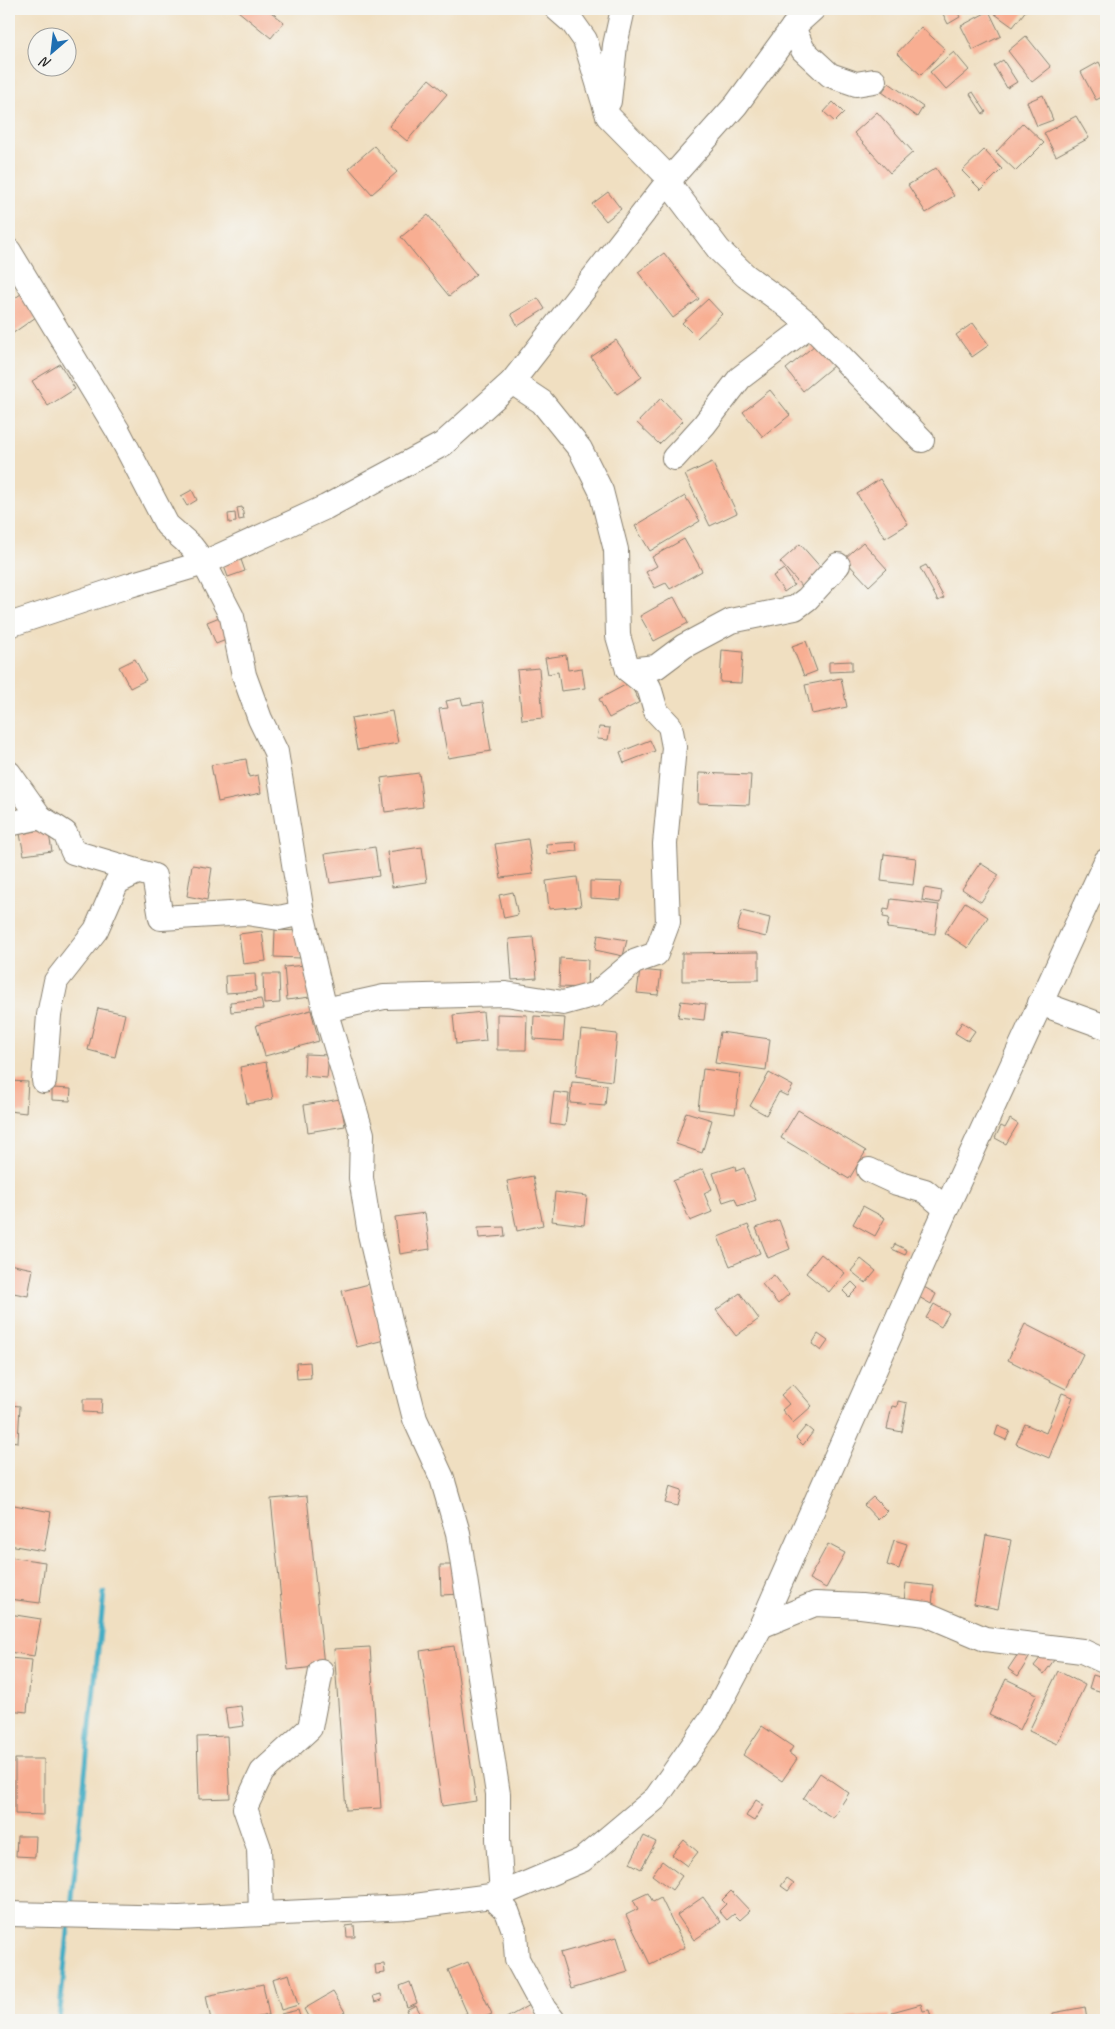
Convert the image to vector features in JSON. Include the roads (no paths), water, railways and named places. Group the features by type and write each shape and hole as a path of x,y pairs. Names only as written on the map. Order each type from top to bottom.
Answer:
{"street":[{"path":"557,9 573,23 585,40 608,116 670,178 673,189 719,250 746,276 780,300 810,326 922,440"},
{"path":"608,116 615,46 622,9"},
{"path":"9,625 204,563 326,507 443,444 512,382 670,178 736,105 793,27 813,9"},
{"path":"793,27 803,50 830,75 856,84 874,80"},
{"path":"9,251 118,431 167,525 191,546 204,563 232,617 244,675 260,719 276,752 302,913 325,1010 362,1134 361,1178 370,1234 395,1343 415,1419 442,1478 458,1533 498,1794 498,1839 503,1897 515,1933 517,1960 544,2009 553,2020"},
{"path":"674,458 704,425 740,378 810,326"},
{"path":"325,1010 384,997 506,994 563,1003 596,994 634,962 656,954 668,922 665,844 674,747 670,726 656,712 649,687 628,670 618,636 616,550 601,491 580,449 542,402 512,382"},
{"path":"628,670 656,667 684,646 731,622 795,608 807,599 838,565"},
{"path":"9,773 40,817 64,833 73,852 154,876 161,918 247,912 279,918 302,913"},
{"path":"9,824 40,817"},
{"path":"9,1914 179,1918 406,1908 503,1897 582,1860 656,1798 713,1717 760,1626 946,1209 1106,860"},
{"path":"44,1081 49,1015 56,981 96,930 117,882 137,872"},
{"path":"1040,1003 1106,1028"},
{"path":"869,1170 925,1191 946,1209"},
{"path":"760,1626 815,1604 861,1606 926,1614 984,1639 1082,1651 1106,1662"},
{"path":"261,1914 259,1848 245,1808 262,1772 310,1728 321,1671"}],"waterway":[{"path":"71,1908 104,1593"},
{"path":"59,2020 69,1922"}]}
